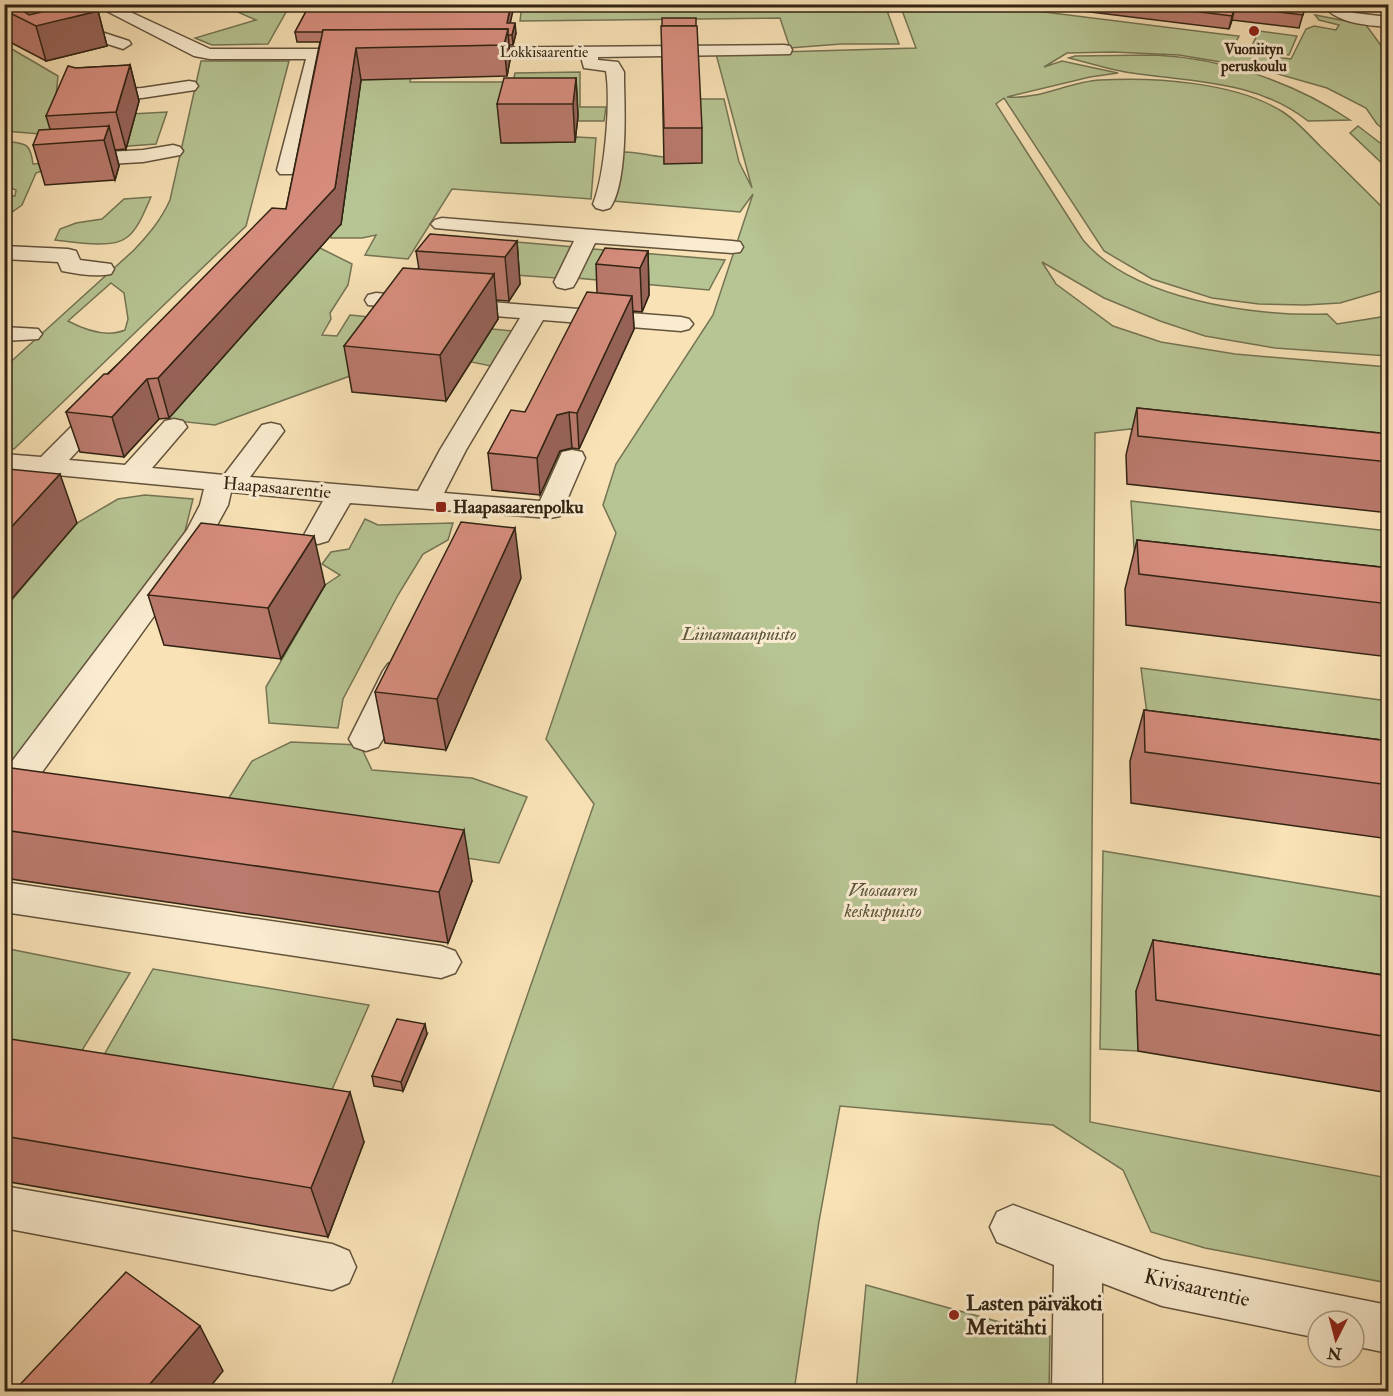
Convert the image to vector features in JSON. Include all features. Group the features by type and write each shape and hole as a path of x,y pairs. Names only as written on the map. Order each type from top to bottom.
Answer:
{"street":[{"path":"1329,4 1332,9 1344,15 1389,22"},
{"path":"110,6 198,54 381,54"},
{"path":"123,44 78,34 154,14"},
{"path":"1371,20 1389,42"},
{"path":"157,31 177,26"},
{"name":"Lokkisaarentie","path":"451,53 589,52 704,57 784,50"},
{"path":"565,282 602,220 613,148 615,72 612,66 590,64 589,52"},
{"path":"286,170 316,54"},
{"path":"86,96 189,86"},
{"path":"148,112 153,90"},
{"path":"55,162 131,165 173,151"},
{"path":"442,224 602,220 732,247"},
{"path":"4,252 68,256 70,266 104,269"},
{"path":"376,300 681,324"},
{"path":"427,500 453,450 536,312"},
{"path":"4,334 30,334"},
{"path":"25,470 118,394"},
{"path":"132,474 174,427"},
{"path":"4,798 200,532 225,483 271,431"},
{"name":"Haapasaarentie","path":"25,470 132,474 341,494 550,510 572,459"},
{"path":"318,535 341,494"},
{"path":"468,534 480,505"},
{"path":"366,739 410,649"},
{"path":"4,897 441,962"},
{"path":"6,1210 332,1267"},
{"name":"Kivisaarentie","path":"1013,1227 1162,1283 1306,1312"},
{"path":"1077,1392 1078,1252"},
{"name":"Kivisaarentie","path":"1366,1324 1389,1329"}],"green space":[{"path":"522,4 885,5 899,44 841,44 789,48 773,46 789,45 780,18 520,21"},
{"path":"222,5 290,5 268,44 212,45 195,38 256,20"},
{"name":"Vuosaaren keskuspuisto","path":"900,5 987,5 1239,36 1231,51 1291,59 1306,29 1314,26 1336,30 1339,25 1319,20 1315,15 1366,25 1388,55 1388,133 1377,124 1366,108 1327,88 1257,68 1179,55 1113,52 1067,53 1044,67 1062,61 1118,73 1090,77 1007,97 1031,96 1088,81 1121,79 1169,81 1219,88 1242,94 1283,112 1293,119 1388,213 1388,289 1340,303 1259,304 1212,298 1152,279 1104,251 1004,98 996,104 1083,240 1105,260 1132,277 1162,290 1196,300 1265,312 1327,314 1337,324 1388,316 1388,356 1275,348 1205,336 1160,321 1104,298 1042,262 1056,284 1113,326 1161,342 1235,354 1388,367 1388,452 1312,443 1130,429 1095,433 1090,1122 1388,1178 1388,1283 1205,1248 1151,1232 1123,1170 1053,1125 840,1106 819,1221 794,1391 389,1392 594,804 546,739 616,533 603,505 616,464 713,315 753,194 740,212 613,201 617,159 625,152 635,153 664,157 664,164 698,99 724,99 739,162 752,188 716,54 916,48"},
{"path":"1259,31 1297,36 1289,55 1250,50"},
{"path":"5,45 58,76 52,135 5,131"},
{"path":"1155,55 1206,61 1257,74 1305,94 1350,120 1308,121 1268,98 1224,85 1124,72 1069,58"},
{"path":"201,61 289,61 246,226 14,449 5,448 5,367 134,250 163,214 170,200","holes":["111,283 124,293 128,319 125,330 103,333 88,330 68,321"]},
{"path":"580,72 580,107 606,107 604,121 578,121 502,143 575,142 576,137 596,138 591,199 452,189 408,259 365,255 376,235 362,238 331,238 331,226 341,225 361,77 411,77 410,82 513,82 515,73"},
{"path":"167,112 156,144 63,151 76,117"},
{"path":"1358,126 1388,149 1388,169 1350,133"},
{"path":"4,141 28,147 33,164 46,163 42,171 36,173 22,205 5,217 5,195 15,196 16,190 5,186"},
{"path":"151,197 134,230 120,241 92,244 55,240 60,229 76,223 102,219 124,199"},
{"path":"439,235 574,247 556,278 418,268"},
{"path":"320,248 352,264 348,285 330,313 331,319 322,335 337,336 350,315 513,331 491,366 378,343 350,376 215,425 167,420"},
{"path":"593,249 725,260 709,290 576,278"},
{"path":"145,495 193,499 183,539 5,780 5,608 77,523 118,499"},
{"path":"1131,501 1388,531 1388,615 1136,579"},
{"path":"365,519 378,525 453,523 448,540 423,554 398,595 343,699 338,728 269,723 266,687 325,585 340,575 322,564 331,552 349,549"},
{"path":"1141,668 1388,701 1388,783 1152,752"},
{"path":"291,742 360,745 372,770 472,778 527,797 499,863 215,820 252,761"},
{"path":"1103,851 1388,898 1388,1031 1136,991 1138,1051 1100,1049"},
{"path":"4,948 130,973 76,1060 5,1047"},
{"path":"153,969 369,1005 328,1099 100,1062"},
{"path":"866,1285 1050,1336 1049,1391 856,1391"}],"building":[{"path":"4,4 23,4 20,9 29,15 76,4 84,4 98,11 36,26 4,10"},
{"path":"310,4 511,4 507,23 515,23 512,35 508,35 508,29 295,32"},
{"path":"1135,4 1306,4 1303,15 1235,7 1232,16"},
{"path":"662,18 696,18 696,26 662,26"},
{"path":"661,26 697,26 702,128 664,128"},
{"path":"508,29 504,45 356,48 335,188 158,378 147,379 112,417 66,412 104,374 108,374 272,208 286,209 323,30"},
{"path":"130,65 116,112 46,116 68,66 76,68"},
{"path":"504,78 576,78 573,104 497,104"},
{"path":"109,126 104,140 33,145 39,130"},
{"path":"430,234 517,241 505,257 416,251"},
{"path":"605,248 648,251 640,268 596,264"},
{"path":"403,268 494,274 440,355 344,346"},
{"path":"587,292 632,296 577,413 557,415 537,458 488,453 511,410 525,412"},
{"path":"1137,408 1389,434 1389,462 1138,436"},
{"path":"8,469 60,474 4,535 4,472"},
{"path":"461,522 515,528 437,699 375,692"},
{"path":"201,523 314,536 268,608 148,595"},
{"path":"1137,540 1389,568 1389,604 1139,574"},
{"path":"1144,710 1389,741 1389,785 1145,752"},
{"path":"4,767 464,830 439,892 4,830"},
{"path":"1153,940 1389,976 1389,1037 1156,1000"},
{"path":"397,1019 425,1024 401,1082 372,1076"},
{"path":"4,1038 350,1092 311,1188 4,1136"},
{"path":"126,1272 200,1326 143,1392 13,1392"}],"place":[{"name":"Vuoniityn peruskoulu","path":"1254,31"},
{"name":"Haapasaarenpolku","path":"441,507"},
{"name":"Lasten päiväkoti Meritähti","path":"954,1315"}],"park label":[{"name":"Liinamaanpuisto","path":"739,634"}]}
